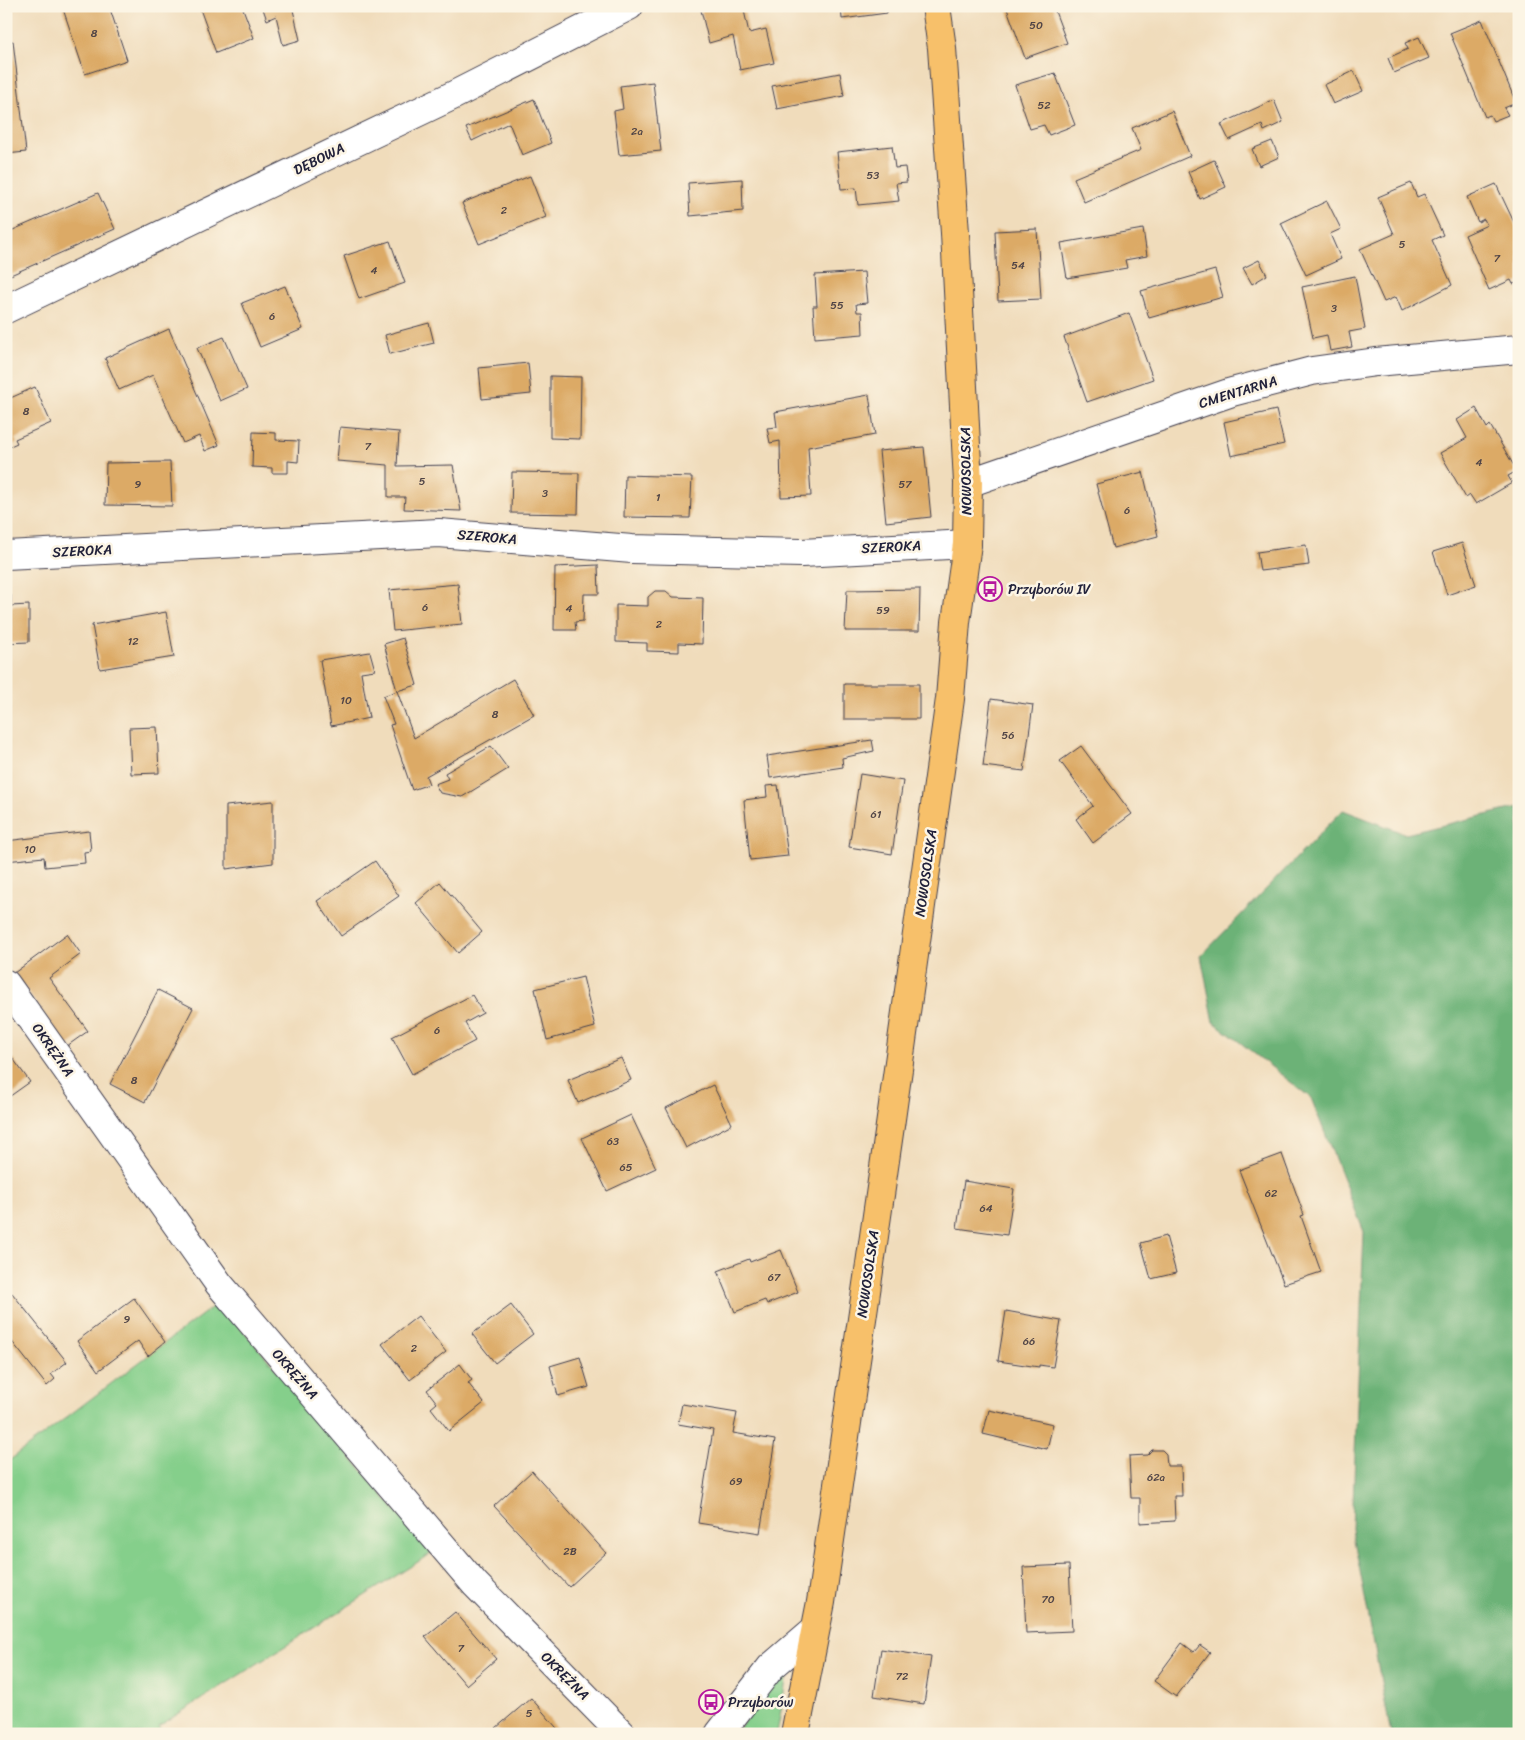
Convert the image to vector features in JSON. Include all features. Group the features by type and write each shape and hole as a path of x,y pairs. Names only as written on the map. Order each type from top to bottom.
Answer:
{"main road":[{"name":"NOWOSOLSKA","path":"795,1734 822,1592 933,830 967,544 968,483 955,233 942,48 936,6"}],"street":[{"name":"DĘBOWA","path":"6,309 443,100 630,6"},
{"name":"CMENTARNA","path":"968,483 1232,392 1312,371 1376,362 1519,349"},
{"name":"SZEROKA","path":"6,555 439,532 632,549 802,553 967,544"},
{"name":"OKRĘŻNA","path":"6,984 219,1284 475,1584 622,1734"},
{"path":"719,1734 771,1667 814,1630"}],"green space":[{"path":"1519,807 1519,1734 1391,1734 1352,1529 1364,1232 1311,1098 1214,1022 1201,956 1343,810 1406,834"},
{"path":"219,1302 432,1553 159,1726 164,1734 6,1734 6,1463"},
{"path":"782,1670 787,1674 777,1734 735,1734"}],"building":[{"path":"62,6 109,6 127,60 85,74"},
{"path":"208,6 242,6 254,38 216,53 200,9"},
{"path":"262,6 301,6 293,10 300,40 283,45 276,16 267,20"},
{"path":"700,6 743,6 749,33 766,29 774,63 740,70 733,36 709,43"},
{"path":"841,6 887,6 887,13 842,19"},
{"path":"1006,6 1053,6 1067,43 1025,58"},
{"path":"1482,20 1516,103 1504,108 1508,115 1493,121 1490,115 1485,117 1450,33"},
{"path":"1419,37 1429,58 1394,73 1388,58 1408,49 1405,43"},
{"path":"13,41 26,152 6,154 6,42"},
{"path":"1354,71 1363,91 1333,104 1324,85"},
{"path":"840,73 844,96 777,109 772,86"},
{"path":"1055,73 1075,125 1049,135 1044,125 1030,129 1015,85"},
{"path":"653,82 661,151 619,155 614,111 623,109 620,86"},
{"path":"534,99 551,143 522,155 509,123 472,141 466,128"},
{"path":"1274,100 1283,122 1264,131 1262,125 1229,140 1221,124"},
{"path":"1172,111 1190,156 1084,202 1074,178 1141,150 1132,128"},
{"path":"1272,141 1279,157 1259,166 1252,149"},
{"path":"892,146 895,168 905,167 907,182 896,183 899,201 858,205 856,188 841,189 837,152"},
{"path":"1214,160 1226,187 1200,199 1188,172"},
{"path":"530,176 546,217 479,244 462,203"},
{"path":"742,179 743,211 690,216 688,183"},
{"path":"1411,183 1417,197 1424,194 1443,235 1432,240 1452,285 1402,311 1396,297 1384,302 1360,249 1394,234 1378,197"},
{"path":"1496,184 1519,233 1519,282 1513,284 1511,280 1489,290 1465,235 1487,225 1484,219 1478,222 1467,197"},
{"path":"98,193 115,229 6,277 6,233"},
{"path":"1327,201 1341,229 1330,234 1341,259 1306,275 1281,223"},
{"path":"1037,229 1041,299 998,301 995,231"},
{"path":"1143,229 1147,256 1125,260 1127,268 1067,278 1061,243"},
{"path":"390,241 405,283 359,299 344,256"},
{"path":"1259,260 1267,275 1252,284 1243,268"},
{"path":"1215,270 1223,297 1149,318 1141,291"},
{"path":"864,272 867,303 856,304 857,312 862,312 863,334 815,338 813,306 817,306 815,275"},
{"path":"1355,276 1365,329 1349,332 1352,347 1330,351 1327,335 1313,338 1302,287"},
{"path":"285,286 303,329 260,347 242,303"},
{"path":"1129,313 1153,379 1087,402 1064,337"},
{"path":"429,323 434,343 390,354 385,335"},
{"path":"169,329 219,445 205,451 199,436 183,443 153,375 119,390 105,358"},
{"path":"224,337 247,389 220,401 197,348"},
{"path":"528,363 531,394 482,399 479,368"},
{"path":"550,376 581,377 580,439 550,438"},
{"path":"35,387 51,423 15,439 17,443 6,448 6,400"},
{"path":"869,395 875,435 808,447 811,496 781,497 780,441 770,443 767,428 777,427 775,412"},
{"path":"1476,408 1487,428 1490,425 1517,471 1508,476 1512,483 1476,504 1470,495 1466,498 1440,453 1467,438 1457,420"},
{"path":"1276,410 1284,444 1231,456 1224,422"},
{"path":"340,427 399,432 397,466 453,465 461,511 404,509 405,497 388,497 388,465 337,461"},
{"path":"253,432 276,433 276,440 299,441 298,462 288,461 288,473 272,473 272,468 252,467"},
{"path":"924,447 931,517 886,522 879,451"},
{"path":"170,462 172,506 105,505 106,463"},
{"path":"512,472 579,473 578,514 511,513"},
{"path":"1143,472 1158,536 1113,548 1096,484"},
{"path":"625,475 692,477 690,518 624,517"},
{"path":"1462,543 1476,585 1447,595 1433,552"},
{"path":"1306,545 1309,565 1260,571 1257,552"},
{"path":"598,565 599,594 584,594 583,621 575,622 576,630 554,630 555,567"},
{"path":"458,584 462,624 393,631 389,590"},
{"path":"920,589 919,631 845,631 847,590"},
{"path":"655,591 666,591 673,597 703,598 702,644 679,643 679,652 647,651 647,643 616,642 616,605 648,606 648,597"},
{"path":"6,595 11,595 11,606 29,605 29,642 6,643"},
{"path":"166,612 174,657 100,669 92,625"},
{"path":"403,638 417,685 397,691 384,644"},
{"path":"370,652 375,670 361,672 369,718 331,726 320,660"},
{"path":"513,679 534,715 426,776 429,784 412,790 390,725 394,724 383,696 397,691 414,738"},
{"path":"844,684 919,684 919,719 844,719"},
{"path":"991,699 1033,705 1024,771 983,766"},
{"path":"157,727 159,773 131,774 129,728"},
{"path":"872,740 874,751 842,758 843,767 770,778 767,756"},
{"path":"491,746 508,769 462,797 440,793 435,784 448,779 445,773"},
{"path":"1081,746 1132,814 1093,843 1076,819 1093,806 1060,761"},
{"path":"860,774 903,781 892,854 849,847"},
{"path":"778,785 788,856 750,860 744,800 767,797 766,786"},
{"path":"273,801 273,863 226,869 226,806"},
{"path":"89,831 91,851 84,852 85,863 45,867 44,857 6,861 6,841"},
{"path":"375,861 399,896 341,936 317,901"},
{"path":"440,882 482,932 458,953 416,903"},
{"path":"67,934 81,954 49,978 88,1031 67,1046 14,973"},
{"path":"583,977 595,1027 547,1040 535,989"},
{"path":"158,990 193,1008 145,1102 110,1084"},
{"path":"472,995 483,1013 465,1023 475,1041 412,1074 392,1037"},
{"path":"6,1049 30,1082 6,1099"},
{"path":"621,1058 631,1080 578,1103 568,1080"},
{"path":"713,1085 732,1124 686,1148 666,1108"},
{"path":"631,1115 656,1168 607,1191 582,1138"},
{"path":"1282,1154 1304,1215 1301,1216 1321,1272 1284,1284 1239,1170"},
{"path":"964,1181 1014,1189 1007,1235 957,1228"},
{"path":"1166,1236 1176,1273 1151,1279 1141,1243"},
{"path":"781,1250 798,1292 767,1304 765,1300 735,1312 718,1271 749,1259 750,1262"},
{"path":"12,1293 67,1362 51,1374 55,1379 47,1386 6,1334 6,1297"},
{"path":"134,1298 165,1342 148,1356 138,1341 98,1371 77,1341"},
{"path":"511,1305 533,1334 495,1363 472,1334"},
{"path":"1006,1311 1061,1321 1053,1367 1039,1365 1039,1367 998,1361"},
{"path":"418,1316 446,1352 410,1380 382,1344"},
{"path":"580,1357 589,1387 558,1396 550,1366"},
{"path":"460,1364 472,1380 468,1383 484,1403 449,1431 431,1408 437,1403 427,1390"},
{"path":"682,1404 737,1413 733,1433 775,1440 760,1533 698,1523 713,1430 678,1424"},
{"path":"989,1410 1053,1424 1047,1449 983,1434"},
{"path":"1152,1450 1162,1450 1166,1454 1167,1466 1181,1466 1182,1496 1174,1496 1175,1521 1140,1523 1140,1498 1131,1498 1129,1456 1147,1455"},
{"path":"532,1471 606,1553 569,1587 494,1506"},
{"path":"1069,1565 1072,1631 1026,1633 1023,1567"},
{"path":"455,1612 496,1659 466,1685 425,1637"},
{"path":"1182,1643 1194,1652 1200,1645 1210,1652 1176,1697 1154,1681"},
{"path":"881,1649 931,1657 924,1704 874,1696"},
{"path":"531,1698 562,1734 502,1734 496,1728"}],"place":[{"name":"Przyborów IV","path":"990,589"},
{"name":"Przyborów","path":"711,1702"}]}
